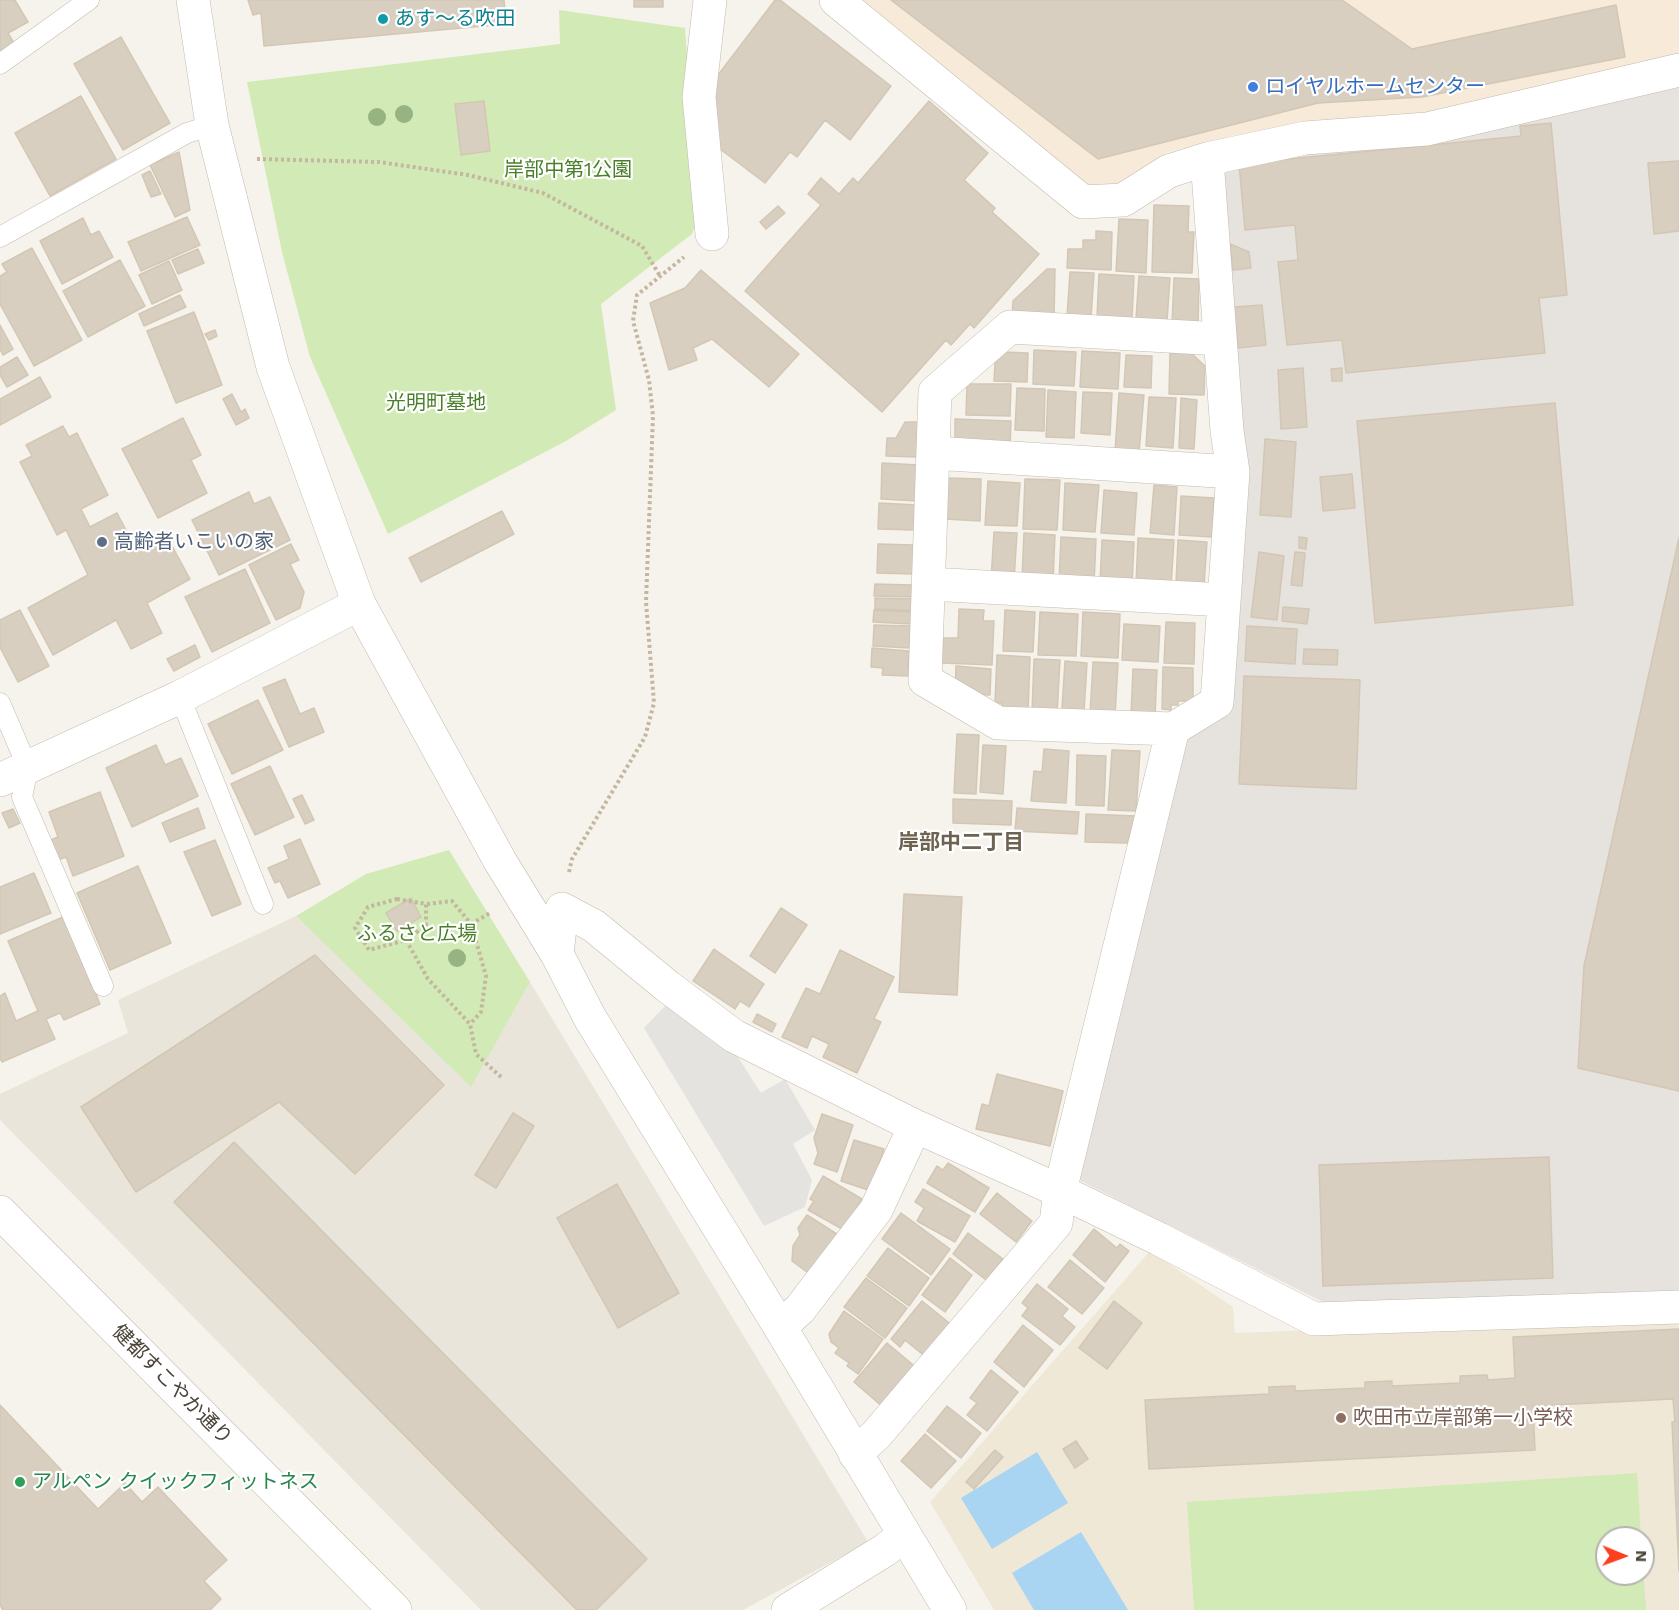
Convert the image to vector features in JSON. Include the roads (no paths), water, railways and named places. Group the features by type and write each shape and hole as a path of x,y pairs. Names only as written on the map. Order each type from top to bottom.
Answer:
{"street":[{"path":"193,0 212,126 273,367 359,604 500,861 557,954 590,1018 950,1610"},
{"path":"710,0 699,97 712,234"},
{"path":"836,0 1083,202 1123,200 1169,171 1207,159 1305,138 1427,129 1679,70"},
{"path":"1207,159 1227,431 1233,472 1217,702 1173,729 998,723 925,680 935,392 1010,327 1220,339"},
{"path":"933,453 1233,472"},
{"path":"928,584 1224,600"},
{"path":"14,774 180,697 359,604"},
{"path":"855,1454 876,1435 1056,1223 1060,1191 1173,729"},
{"path":"557,954 562,909 594,926 667,986 734,1036 915,1126 1060,1191 1159,1239 1314,1319 1679,1307"},
{"path":"780,1327 800,1309 876,1210 915,1126"},
{"name":"健都すこやか通り","path":"0,1212 395,1610"},
{"path":"788,1610 885,1550 904,1535"}],"lane":[{"path":"0,64 89,0"},
{"path":"0,237 187,133 212,126"},
{"path":"180,697 263,904"},
{"path":"0,703 14,774 22,797 104,986"}],"water":[{"path":"1037,1452 1068,1503 992,1549 961,1498"},
{"path":"1081,1532 1128,1610 1034,1610 1012,1573"}],"place":[{"name":"あす～る吹田","path":"383,19"},
{"name":"ロイヤルホームセンター","path":"1253,87"},
{"name":"高齢者いこいの家","path":"102,542"},
{"name":"吹田市立岸部第一小学校","path":"1341,1418"},
{"name":"アルペン クイックフィットネス","path":"20,1482"}],"district":[{"name":"岸部中二丁目","path":"961,843"}],"park label":[{"name":"岸部中第1公園","path":"568,170"},
{"name":"光明町墓地","path":"436,403"},
{"name":"ふるさと広場","path":"417,934"}]}
